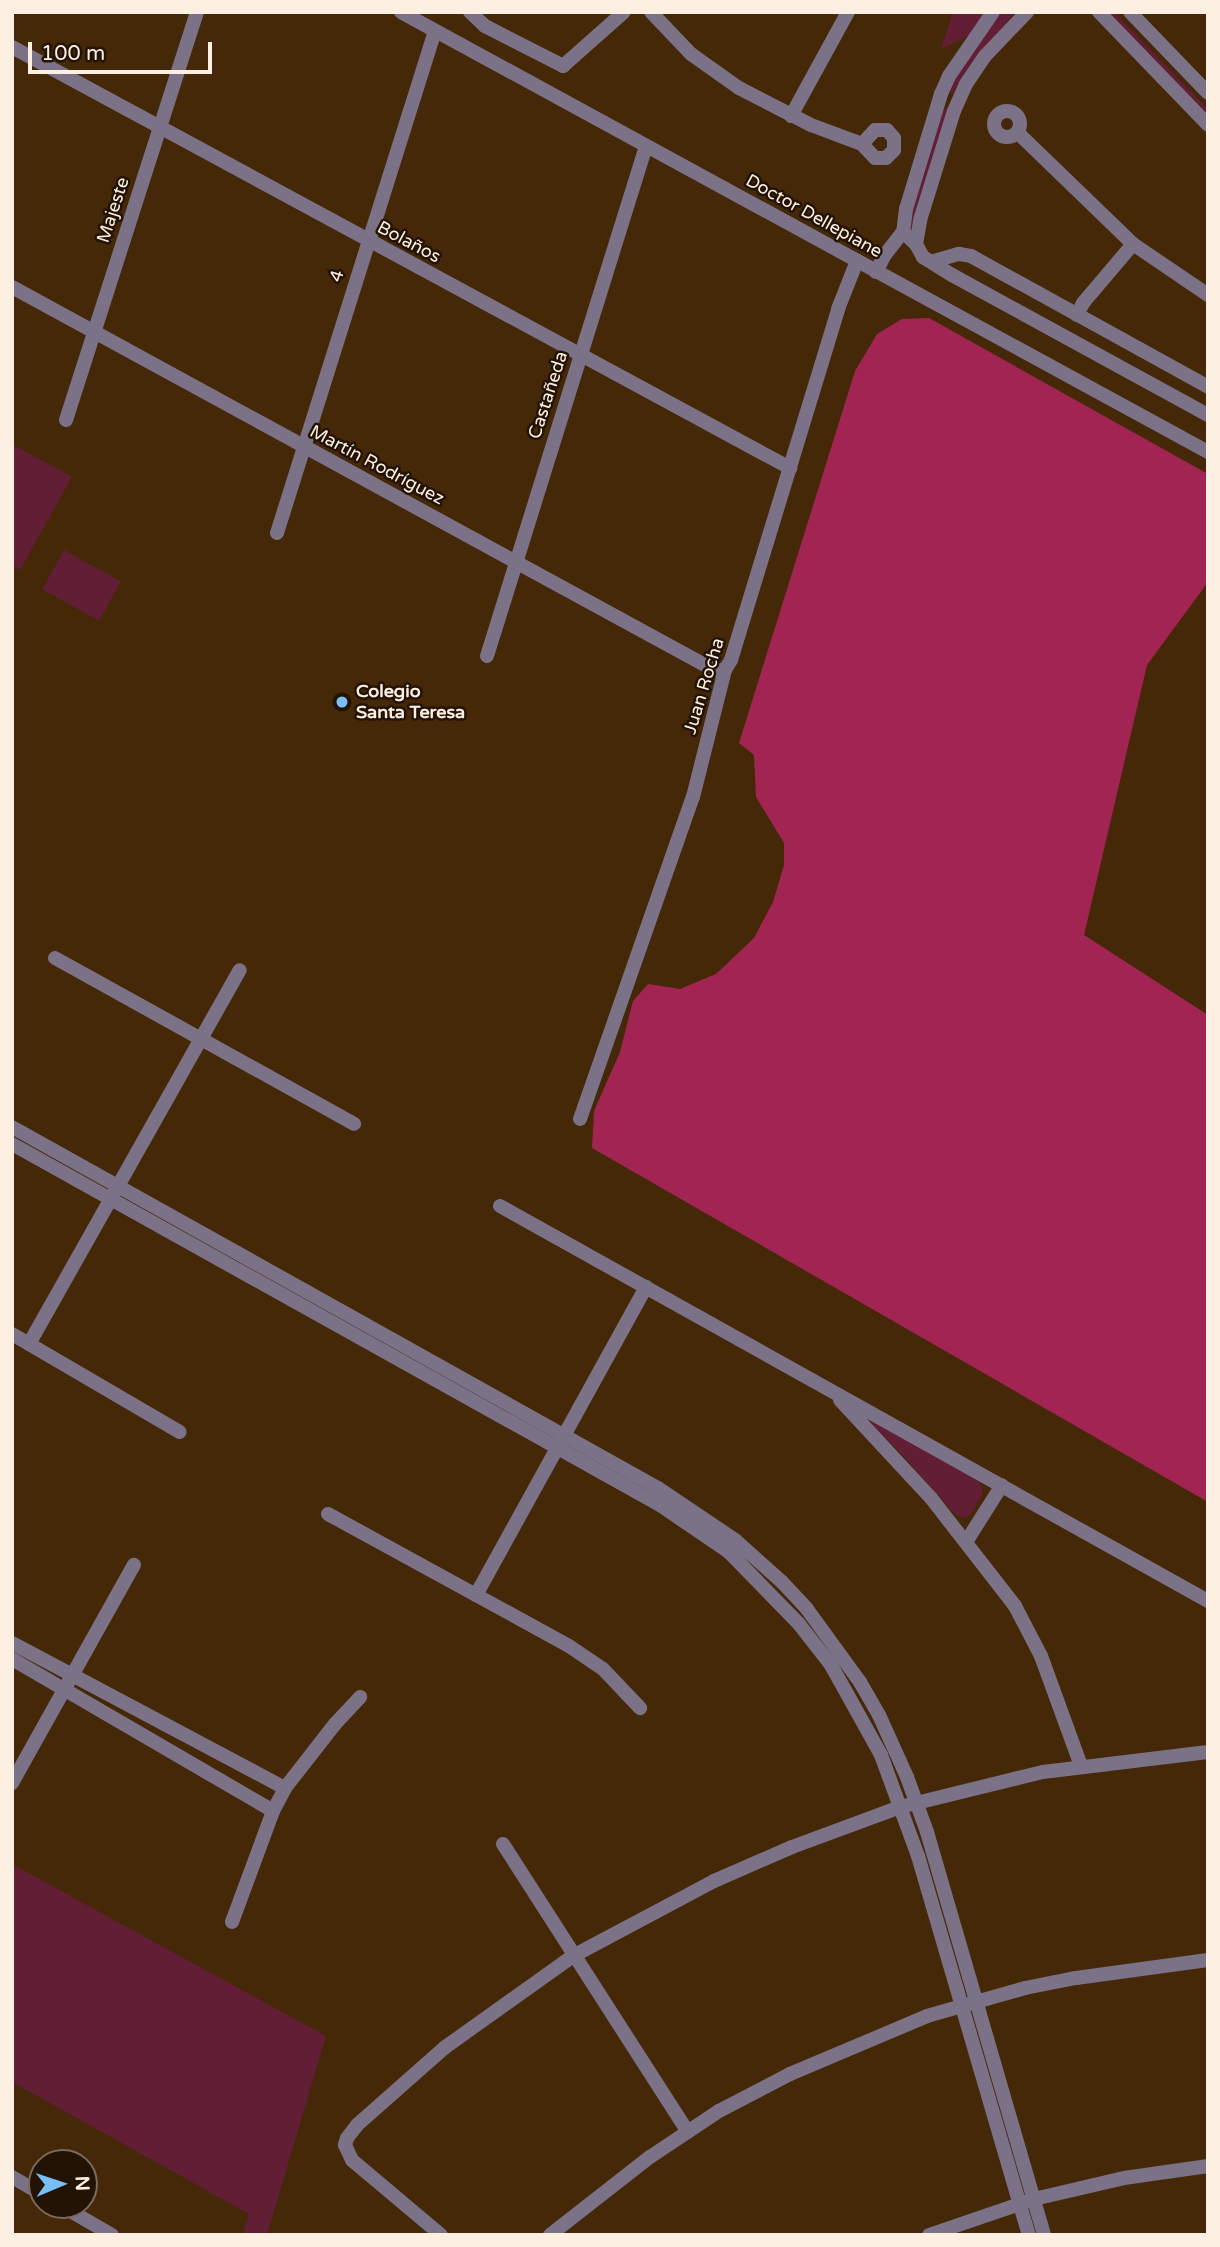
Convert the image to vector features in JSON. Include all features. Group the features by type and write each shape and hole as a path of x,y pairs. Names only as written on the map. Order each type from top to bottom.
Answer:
{"street":[{"name":"Majeste","path":"66,420 197,12"},
{"name":"Doctor Dellepiane","path":"401,12 1208,452"},
{"path":"470,12 485,26 563,66 624,12"},
{"path":"651,12 673,37 714,72 791,116 849,142 862,144"},
{"path":"791,116 848,12"},
{"path":"876,272 884,256 903,232 906,209 949,76 993,12"},
{"path":"916,244 921,217 958,101 985,56 1027,12"},
{"path":"1100,12 1208,125"},
{"path":"1130,12 1208,93"},
{"name":"4","path":"277,533 435,31"},
{"name":"Bolaños","path":"12,47 790,468"},
{"path":"941,94 958,101"},
{"path":"1017,132 1133,244 1208,295"},
{"name":"Castañeda","path":"487,656 646,146"},
{"path":"903,232 916,244 923,257 934,261 952,275 1208,415"},
{"path":"1052,329 1057,316 1074,314 1133,244"},
{"path":"934,261 959,254 971,256 1208,387"},
{"name":"Juan Rocha","path":"580,1119 685,819 725,670 732,660 838,309 857,261"},
{"name":"Martín Rodríguez","path":"12,287 714,670 725,670"},
{"path":"1069,339 1077,330 1074,314"},
{"path":"55,958 354,1124"},
{"path":"29,1344 240,970"},
{"path":"12,1127 113,1192 335,1324 705,1517 782,1582 807,1609 860,1682 896,1750 916,1803 969,2003 1027,2201 1044,2235"},
{"path":"12,1144 113,1192 342,1311 560,1441 700,1531 755,1577 799,1623 831,1665 881,1755 969,2003"},
{"path":"500,1206 1208,1601"},
{"path":"476,1595 646,1287"},
{"path":"335,1324 342,1311"},
{"path":"12,1335 180,1432"},
{"path":"831,1392 931,1498 993,1575 1027,1628 1041,1656 1081,1766"},
{"path":"966,1542 1002,1485"},
{"path":"328,1514 592,1660 621,1685 640,1708"},
{"path":"12,1783 134,1565"},
{"path":"12,1643 69,1683 273,1811"},
{"path":"12,1660 69,1683 285,1788"},
{"path":"232,1922 273,1811 285,1788 335,1724 360,1697"},
{"path":"441,2235 352,2160 345,2145 347,2138 357,2125 444,2048 573,1956 714,1881 792,1847 900,1807 997,1782 1081,1766 1208,1752"},
{"path":"503,1844 688,2132"},
{"path":"551,2235 650,2157 719,2111 790,2074 927,2016 969,2003 1076,1978 1208,1960"},
{"path":"929,2235 1027,2201 1124,2178 1208,2166"},
{"path":"12,2177 28,2186"},
{"path":"1027,2201 1029,2235"},
{"path":"84,2219 112,2235"}],"shaded area":[{"path":"953,12 989,12 972,34 941,49"},
{"path":"1000,12 1015,12 952,95 949,89"},
{"path":"1106,12 1114,12 1208,109 1208,118"},
{"path":"943,108 948,109 911,230 910,217"},
{"path":"929,318 1208,474 1208,582 1147,665 1084,935 1208,1015 1208,1502 592,1148 594,1111 620,1052 633,1001 648,984 680,989 716,974 754,938 773,902 784,865 784,843 756,797 754,755 739,743 855,371 877,334 902,319"},
{"path":"12,444 72,477 20,570 12,565"},
{"path":"64,550 121,582 99,621 42,589"},
{"path":"874,1422 980,1480 983,1494 970,1515 963,1518 956,1515 895,1447 873,1428 870,1424"},
{"path":"12,1864 326,2036 267,2235 243,2235 249,2214 12,2082"}],"place":[{"name":"Colegio Santa Teresa","path":"342,702"}]}
